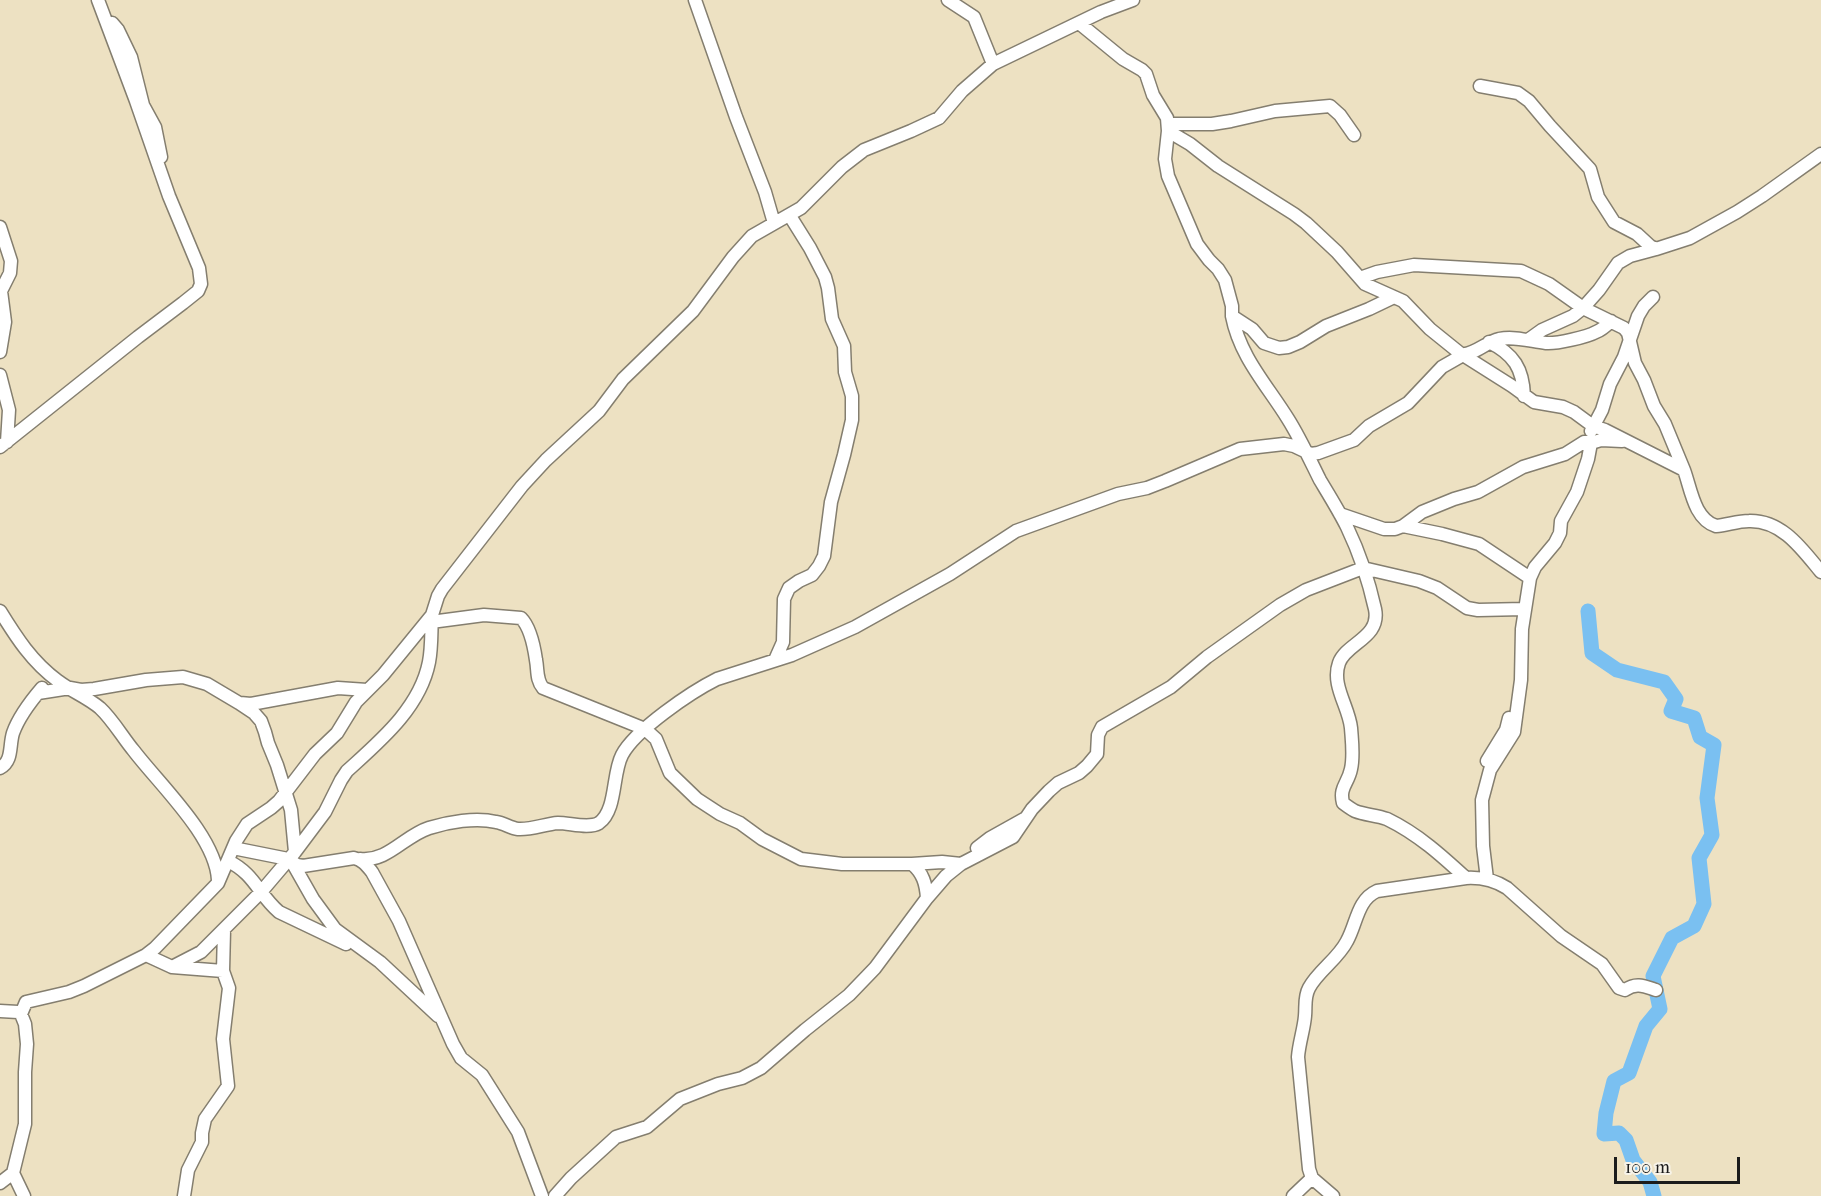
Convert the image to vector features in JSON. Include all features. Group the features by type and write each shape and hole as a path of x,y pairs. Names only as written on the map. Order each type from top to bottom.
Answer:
{"street":[{"path":"695,0 765,192 774,223"},
{"path":"948,0 974,17"},
{"path":"965,0 993,64"},
{"path":"172,967 201,952 292,858 325,813 347,771 391,729 419,691 430,660 431,619 442,589 522,486 546,460 599,411 623,379 693,311 733,256 752,236 801,208 842,167 864,150 939,117 962,91 993,64 1114,6 1133,0"},
{"path":"3,444 198,291 201,284 199,268 176,214 100,4"},
{"path":"1079,23 1146,74 1153,95 1167,117 1165,159 1168,176 1197,244 1225,280 1232,306 1235,332 1241,349 1288,419 1340,514 1363,568 1376,619 1365,636 1340,659 1337,671 1351,726 1353,758 1350,773 1341,792 1343,803 1355,811 1380,817 1411,832 1466,878"},
{"path":"1480,86 1518,93 1529,101 1590,169 1598,197 1614,222 1637,234 1656,249"},
{"path":"1168,128 1212,124 1275,111 1330,106 1340,114 1354,135"},
{"path":"1168,128 1218,166 1300,218 1337,252 1365,284 1403,301 1430,329 1463,355 1524,396 1542,405 1563,406 1594,426 1684,470"},
{"path":"1528,340 1542,330 1573,316 1583,308 1618,263 1630,256 1690,238 1770,191 1821,153"},
{"path":"775,660 783,642 784,599 789,588 812,574 824,556 831,502 852,420 852,396 845,372 844,346 832,319 825,277 790,216"},
{"path":"0,227 11,261 9,273 1,291 5,322 0,352"},
{"path":"1360,278 1377,272 1414,265 1521,271 1549,284 1583,308 1624,327 1628,333 1635,363 1654,406 1668,430 1699,512 1705,520 1716,526 1752,521 1775,527 1799,545 1821,572"},
{"path":"1232,316 1252,329 1264,343 1279,348 1288,347 1326,326 1394,297"},
{"path":"1487,879 1484,862 1482,800 1485,785 1483,778 1485,766 1506,730 1511,710 1518,701 1521,680 1522,628 1530,578 1535,567 1555,543 1560,533 1561,521 1576,492 1587,459 1590,444 1588,442 1610,384 1624,357 1638,316 1653,297"},
{"path":"233,848 292,858 303,866 348,859 368,860 382,856 415,834 428,828 445,825 482,820 496,821 515,829 557,823 592,826 607,814 617,767 630,743 654,720 717,679 792,656 855,627 950,574 1016,531 1118,494 1147,488 1240,449 1284,444 1294,446 1306,453 1318,453 1354,440 1369,426 1408,403 1442,367 1489,342 1504,338 1546,343 1561,342 1597,332 1611,321"},
{"path":"1489,342 1505,351 1520,369 1524,396"},
{"path":"0,375 9,410 3,444"},
{"path":"1340,514 1384,529 1395,529 1422,512 1478,492 1523,466 1558,457 1588,442 1624,441"},
{"path":"1403,526 1479,544 1530,578"},
{"path":"555,1196 616,1137 647,1127 680,1099 742,1077 769,1062 796,1037 862,984 946,876 964,862 1013,837 1024,819 1048,791 1088,766 1096,754 1098,735 1102,727 1171,687 1207,657 1280,605 1306,590 1363,568 1419,581 1437,588 1467,608 1478,610 1524,609"},
{"path":"0,611 18,641 47,673 105,714 180,807 211,853 216,864 218,883"},
{"path":"0,1183 13,1173 25,1124 26,1033 21,1014 26,1002 76,989 146,955 155,948 218,883 233,848 247,824 271,808 286,793 315,754 338,732 356,702 431,619 484,615 521,618 529,631 536,658 538,680 543,688 645,729 656,739 670,773 697,799 720,814 740,823 762,839 801,859 842,864 964,862"},
{"path":"2,764 9,760 12,735 23,711 45,683 47,673"},
{"path":"38,693 70,688 94,689 136,681 183,677 207,684 254,713 261,721 293,819 292,858 326,919 443,1021"},
{"path":"239,703 251,704 338,688 367,690"},
{"path":"360,859 372,872 399,921 453,1044 462,1059 483,1075 518,1132 542,1196"},
{"path":"228,861 244,870 270,905 279,912 370,955"},
{"path":"912,864 923,878 927,898"},
{"path":"1333,1196 1312,1178 1309,1169 1298,1057 1299,1039 1309,988 1347,942 1368,895 1377,891 1466,878 1498,882 1508,888 1561,936 1602,964 1619,988 1625,990 1638,984 1656,990"},
{"path":"184,1196 188,1170 202,1142 206,1119 228,1086 223,1039 229,988 223,971 224,930"},
{"path":"146,955 172,967 223,971"},
{"path":"0,1011 21,1014"},
{"path":"13,1173 24,1196"},
{"path":"1293,1196 1312,1178"}],"waterway":[{"path":"1588,611 1592,653 1617,670 1664,682 1676,699 1671,711 1694,718 1700,737 1714,745 1707,798 1712,835 1699,858 1704,904 1694,926 1672,938 1653,976 1660,1009 1646,1026 1629,1073 1614,1081 1606,1113 1604,1134 1619,1133 1626,1140 1633,1160 1650,1182 1654,1196"}]}
